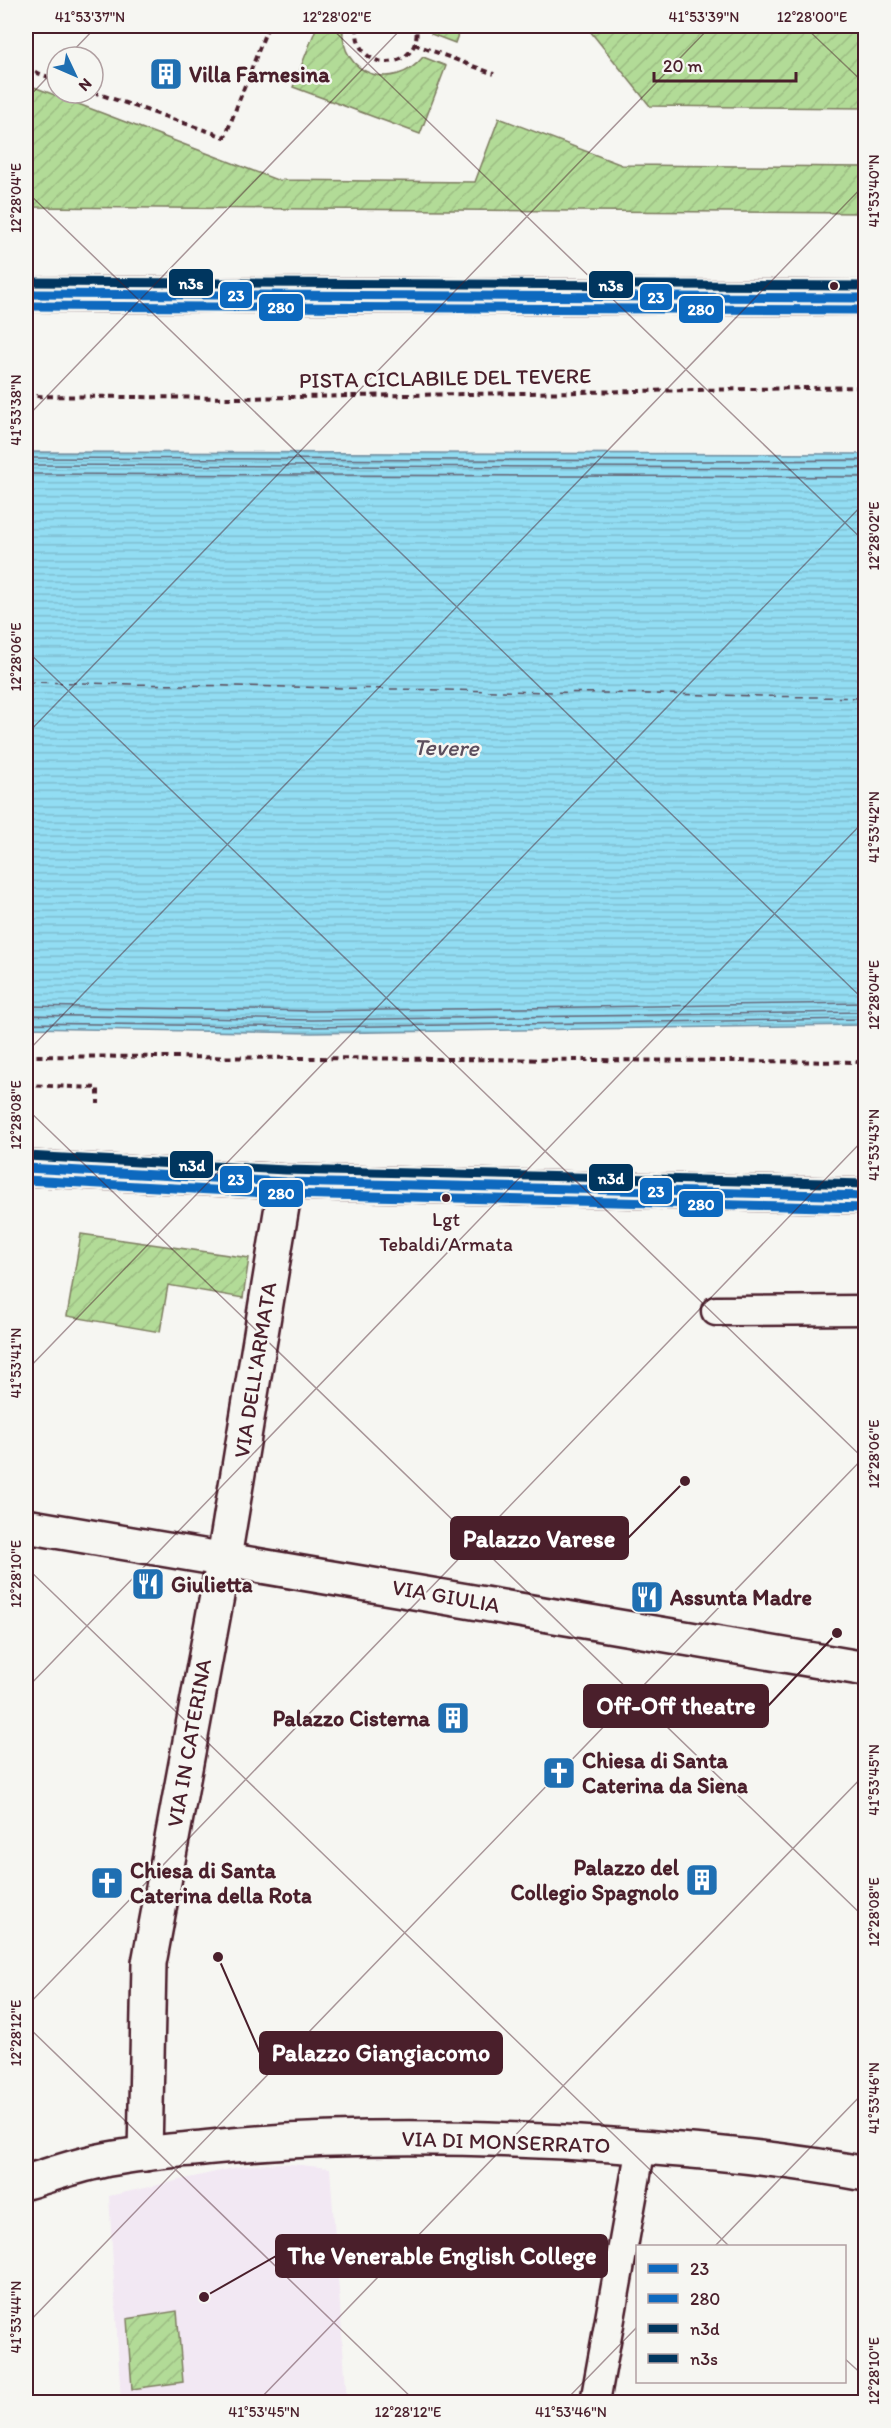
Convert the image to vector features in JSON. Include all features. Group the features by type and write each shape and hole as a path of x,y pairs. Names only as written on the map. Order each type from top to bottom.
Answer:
{"street":[{"path":"26,294 866,298"},
{"path":"26,1168 286,1182 866,1196"},
{"name":"VIA DELL'ARMATA","path":"224,1558 286,1182"},
{"name":"VIA GIULIA","path":"26,1526 866,1669"},
{"name":"VIA IN CATERINA","path":"145,2154 149,1963 224,1558"},
{"name":"VIA DI MONSERRATO","path":"26,2182 99,2161 145,2154 257,2143 358,2138 474,2138 641,2147 807,2163 866,2174"}],"lane":[{"path":"716,1311 866,1310"},
{"path":"595,2403 641,2147"}],"path":[{"path":"105,96 225,137 268,26"},
{"path":"357,26 357,36 364,53 380,62 399,60 407,55 414,44 416,26"},
{"path":"414,44 494,74"},
{"path":"35,72 45,76"},
{"name":"PISTA CICLABILE DEL TEVERE","path":"26,396 238,398 866,387"},
{"path":"26,1056 866,1062"},
{"path":"26,1085 98,1088 98,1104"}],"shaded area":[{"path":"280,2163 330,2168 347,2402 121,2402 109,2196 242,2166"}],"green space":[{"path":"317,26 343,27 344,44 350,57 359,67 371,74 384,76 398,74 411,68 423,57 446,66 420,134 293,87"},
{"path":"430,26 461,26 455,43 431,34"},
{"path":"586,26 865,26 865,108 650,106"},
{"path":"26,84 45,91 45,105 81,105 277,180 475,182 499,118 622,165 865,167 865,213 26,207"},
{"path":"81,1234 249,1258 243,1298 168,1285 160,1332 67,1316"},
{"path":"177,2311 183,2382 132,2389 127,2319"}],"water":[{"name":"Tevere","path":"26,452 865,454 865,1025 312,1033 26,1028"}],"ferry route":[{"path":"26,682 866,698"}],"transit line":[{"name":"n3s","path":"26,282 866,286"},
{"name":"23","path":"26,294 866,298"},
{"name":"280","path":"26,306 866,310"},
{"name":"n3d","path":"27,1156 286,1170 866,1184"},
{"name":"23","path":"26,1168 286,1182 866,1196"},
{"name":"280","path":"26,1180 286,1194 866,1208"}],"place":[{"name":"Villa Farnesina","path":"166,74"},
{"name":"Lgt Tebaldi/Armata","path":"446,1198"},
{"name":"Palazzo Varese","path":"685,1481"},
{"name":"Giulietta","path":"148,1584"},
{"name":"Assunta Madre","path":"647,1597"},
{"name":"Off-Off theatre","path":"837,1633"},
{"name":"Palazzo Cisterna","path":"453,1718"},
{"name":"Chiesa di Santa Caterina da Siena","path":"559,1773"},
{"name":"Palazzo del Collegio Spagnolo","path":"702,1880"},
{"name":"Chiesa di Santa Caterina della Rota","path":"107,1883"},
{"name":"Palazzo Giangiacomo","path":"218,1957"},
{"name":"The Venerable English College","path":"204,2297"}]}
